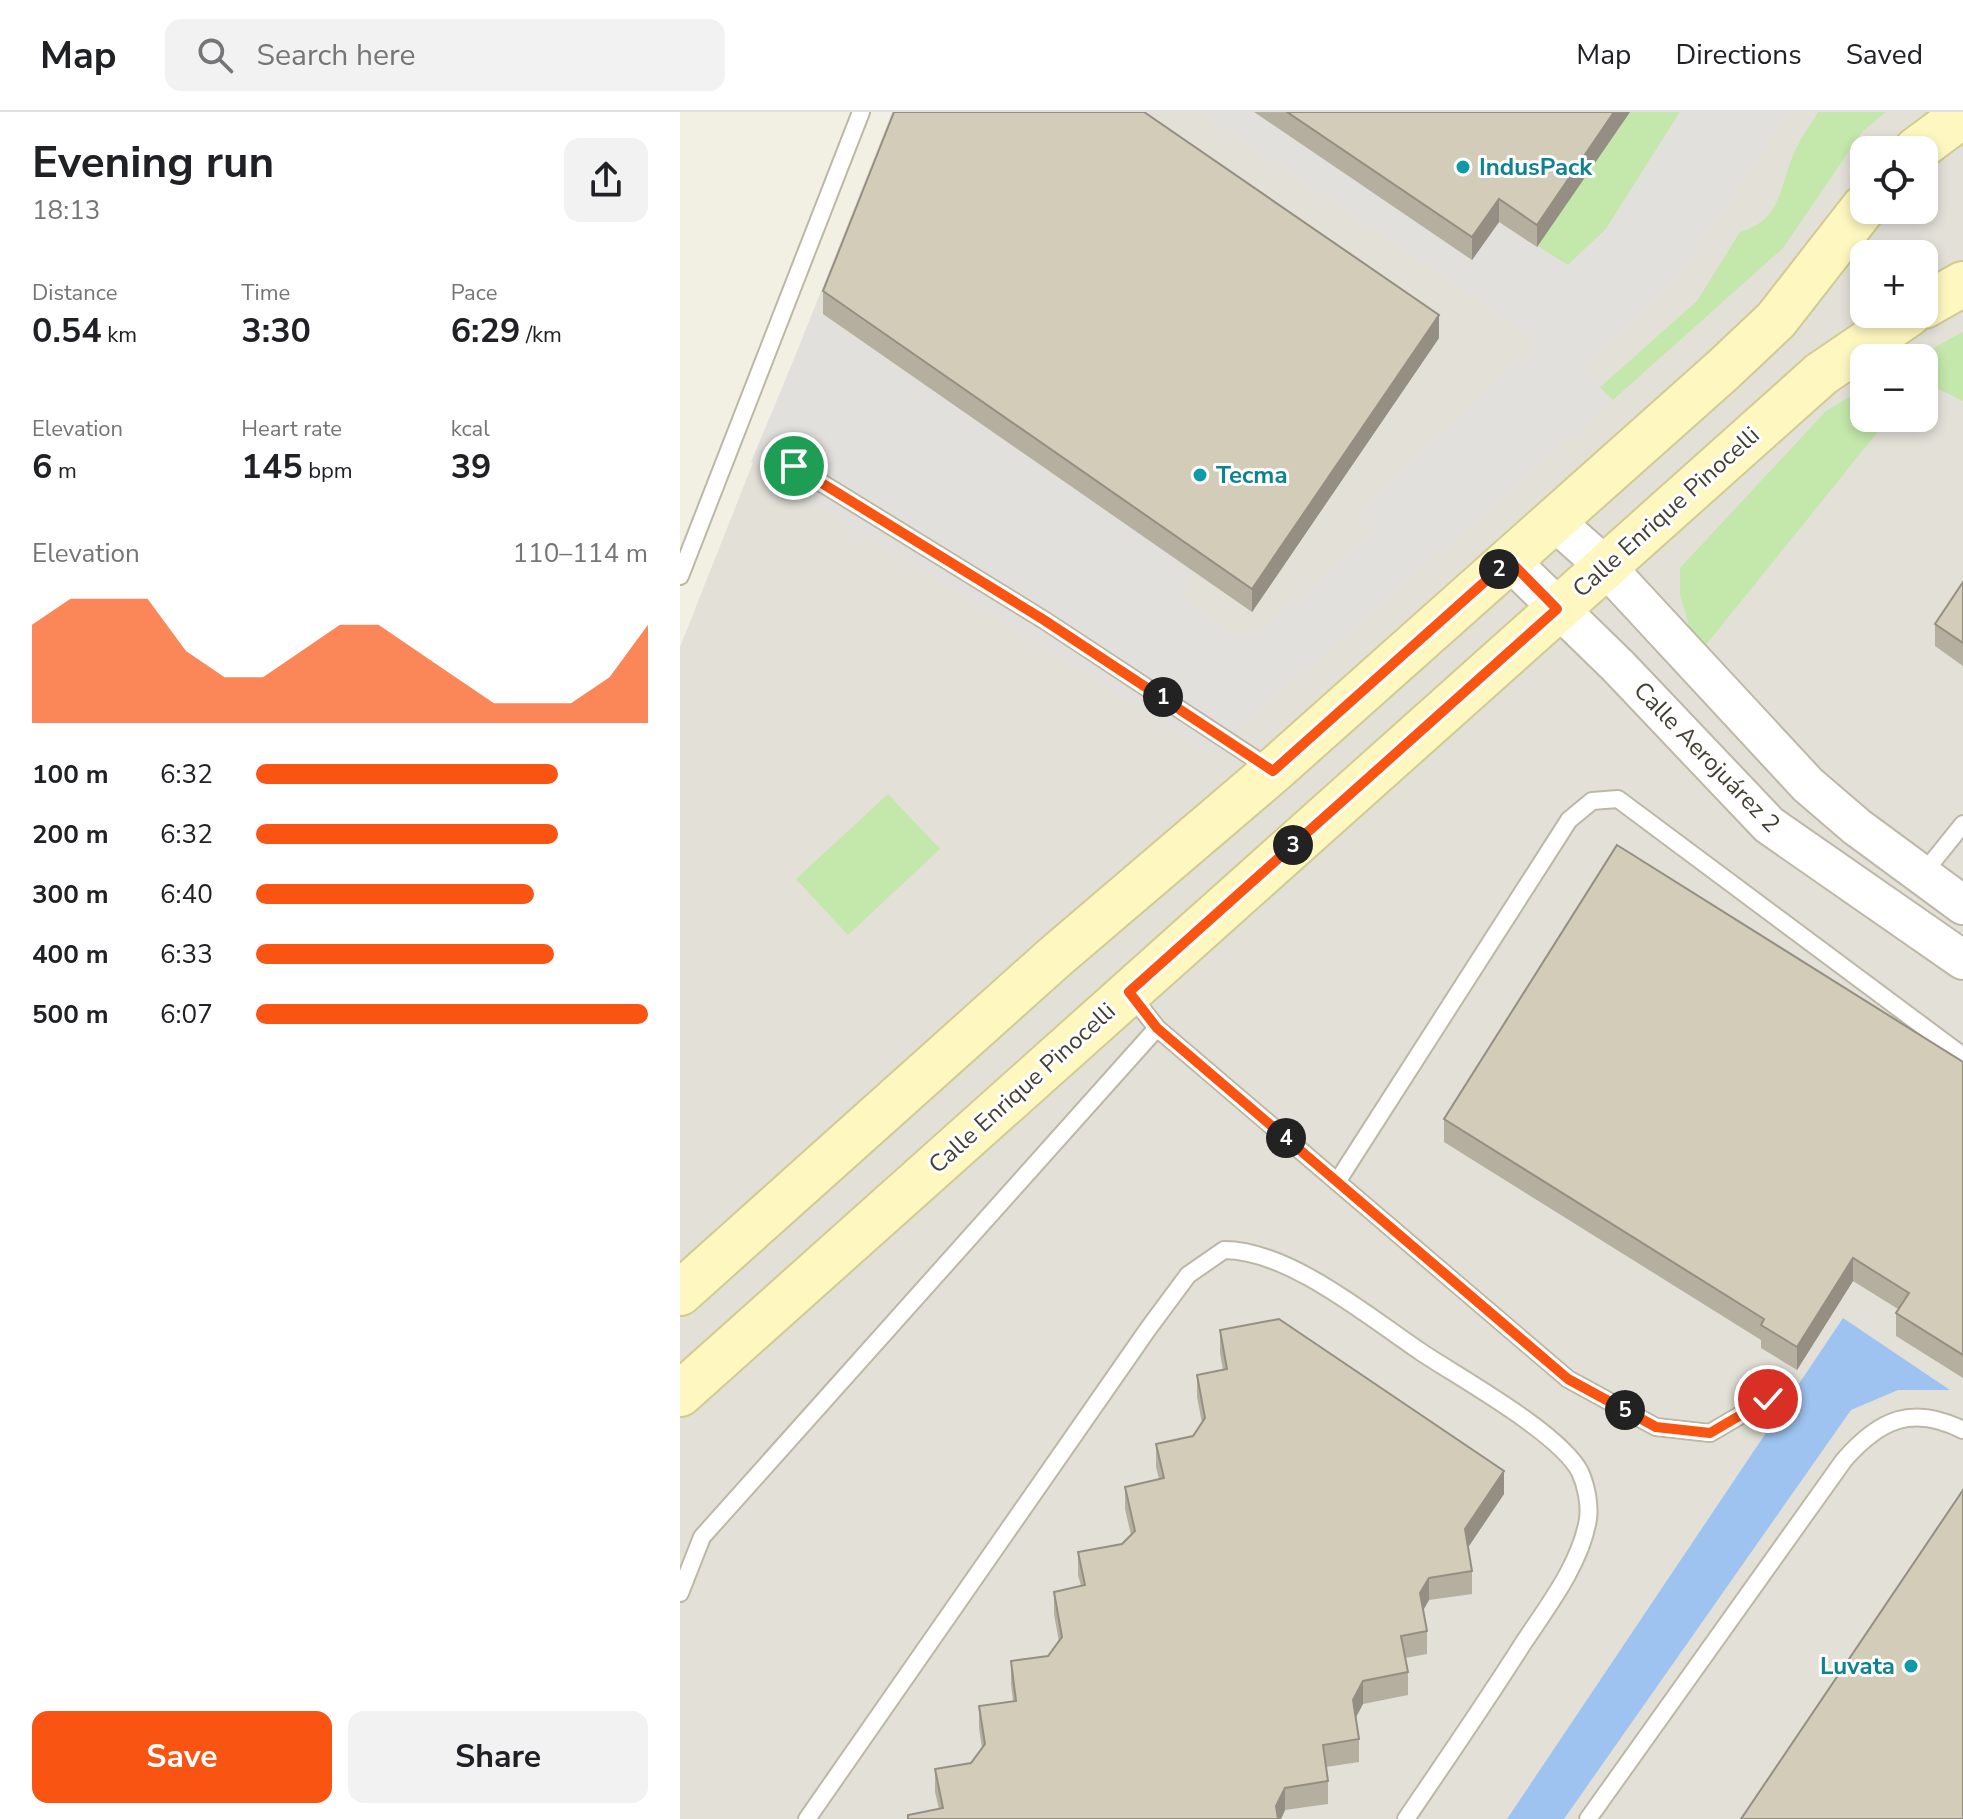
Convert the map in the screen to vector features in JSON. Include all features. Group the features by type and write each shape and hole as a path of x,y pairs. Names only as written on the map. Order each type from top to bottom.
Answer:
{"main road":[{"path":"1935,136 1963,115"},
{"path":"680,1293 1055,957 1273,771 1776,320 1851,224"},
{"path":"1938,298 1963,284"},
{"name":"Calle Enrique Pinocelli","path":"680,1394 1821,374 1888,328"}],"street":[{"path":"1553,520 1605,566 1808,785 1963,905"},
{"name":"Calle Aerojuárez 2","path":"1509,560 1618,666 1769,825 1963,960"}],"lane":[{"path":"680,576 861,112"},
{"path":"794,466 1044,620 1273,771"},
{"path":"1337,1182 1569,820 1592,801 1618,799 1963,1056"},
{"path":"1922,875 1963,824"},
{"path":"1129,992 1157,1028 1568,1379 1656,1427 1710,1433 1768,1399"},
{"path":"680,1593 702,1537 1157,1028"},
{"path":"807,1819 1188,1275 1224,1250 1239,1250 1284,1266 1328,1290 1534,1428 1562,1449 1579,1471 1587,1492 1588,1518 1578,1552 1544,1612 1406,1819"},
{"path":"1588,1819 1864,1436 1884,1423 1909,1417 1936,1419 1963,1430"}],"shaded area":[{"path":"892,112 1963,112 1963,1819 680,1819 680,647"},
{"path":"1201,112 1254,112 1472,260 1499,222 1568,265 1606,229 1680,112 1790,112 1672,284 1581,369 1613,400 1211,753 751,462 814,311 1193,571 1180,597 1242,639 1265,628 1380,525 1365,507 1539,342"}],"green space":[{"path":"1630,112 1680,112 1606,229 1568,265 1537,247"},
{"path":"1818,112 1886,112 1859,136 1850,136 1850,150 1783,248 1613,400 1598,389 1697,301 1740,232 1754,226 1772,210 1803,136"},
{"path":"1963,332 1963,401 1938,389 1938,346"},
{"path":"1850,396 1850,432 1878,432 1688,667 1688,622 1680,595 1680,568 1826,411"},
{"path":"888,794 940,849 848,935 796,879"}],"water":[{"path":"1843,1318 1950,1390 1898,1390 1851,1410 1564,1819 1507,1819"}],"building":[{"name":"Tecma","path":"894,112 1144,112 1439,315 1252,589 823,291"},
{"name":"IndusPack","path":"1287,112 1614,112 1537,225 1499,199 1472,237"},
{"path":"1963,582 1963,643 1935,624"},
{"path":"1617,845 1963,1062 1963,1355 1896,1313 1909,1293 1853,1258 1797,1347 1761,1325 1764,1319 1444,1119"},
{"path":"1279,1319 1504,1471 1465,1529 1472,1571 1429,1578 1420,1593 1427,1631 1401,1636 1408,1672 1363,1681 1353,1700 1359,1739 1323,1745 1328,1781 1285,1788 1276,1806 1278,1819 908,1819 908,1815 943,1808 935,1769 971,1763 985,1744 979,1706 1016,1701 1011,1661 1048,1656 1062,1637 1054,1592 1085,1585 1078,1552 1122,1544 1135,1531 1125,1487 1164,1478 1156,1444 1193,1436 1205,1418 1197,1375 1227,1369 1220,1330"},
{"name":"Luvata","path":"1963,1490 1963,1819 1741,1819"}],"place":[{"name":"IndusPack","path":"1463,167"},
{"name":"Tecma","path":"1200,475"},
{"name":"Luvata","path":"1911,1666"}],"route":[{"path":"794,466 1044,620 1273,771 1509,560 1557,609 1129,992 1157,1028 1568,1379 1656,1427 1710,1433 1768,1399"}]}
